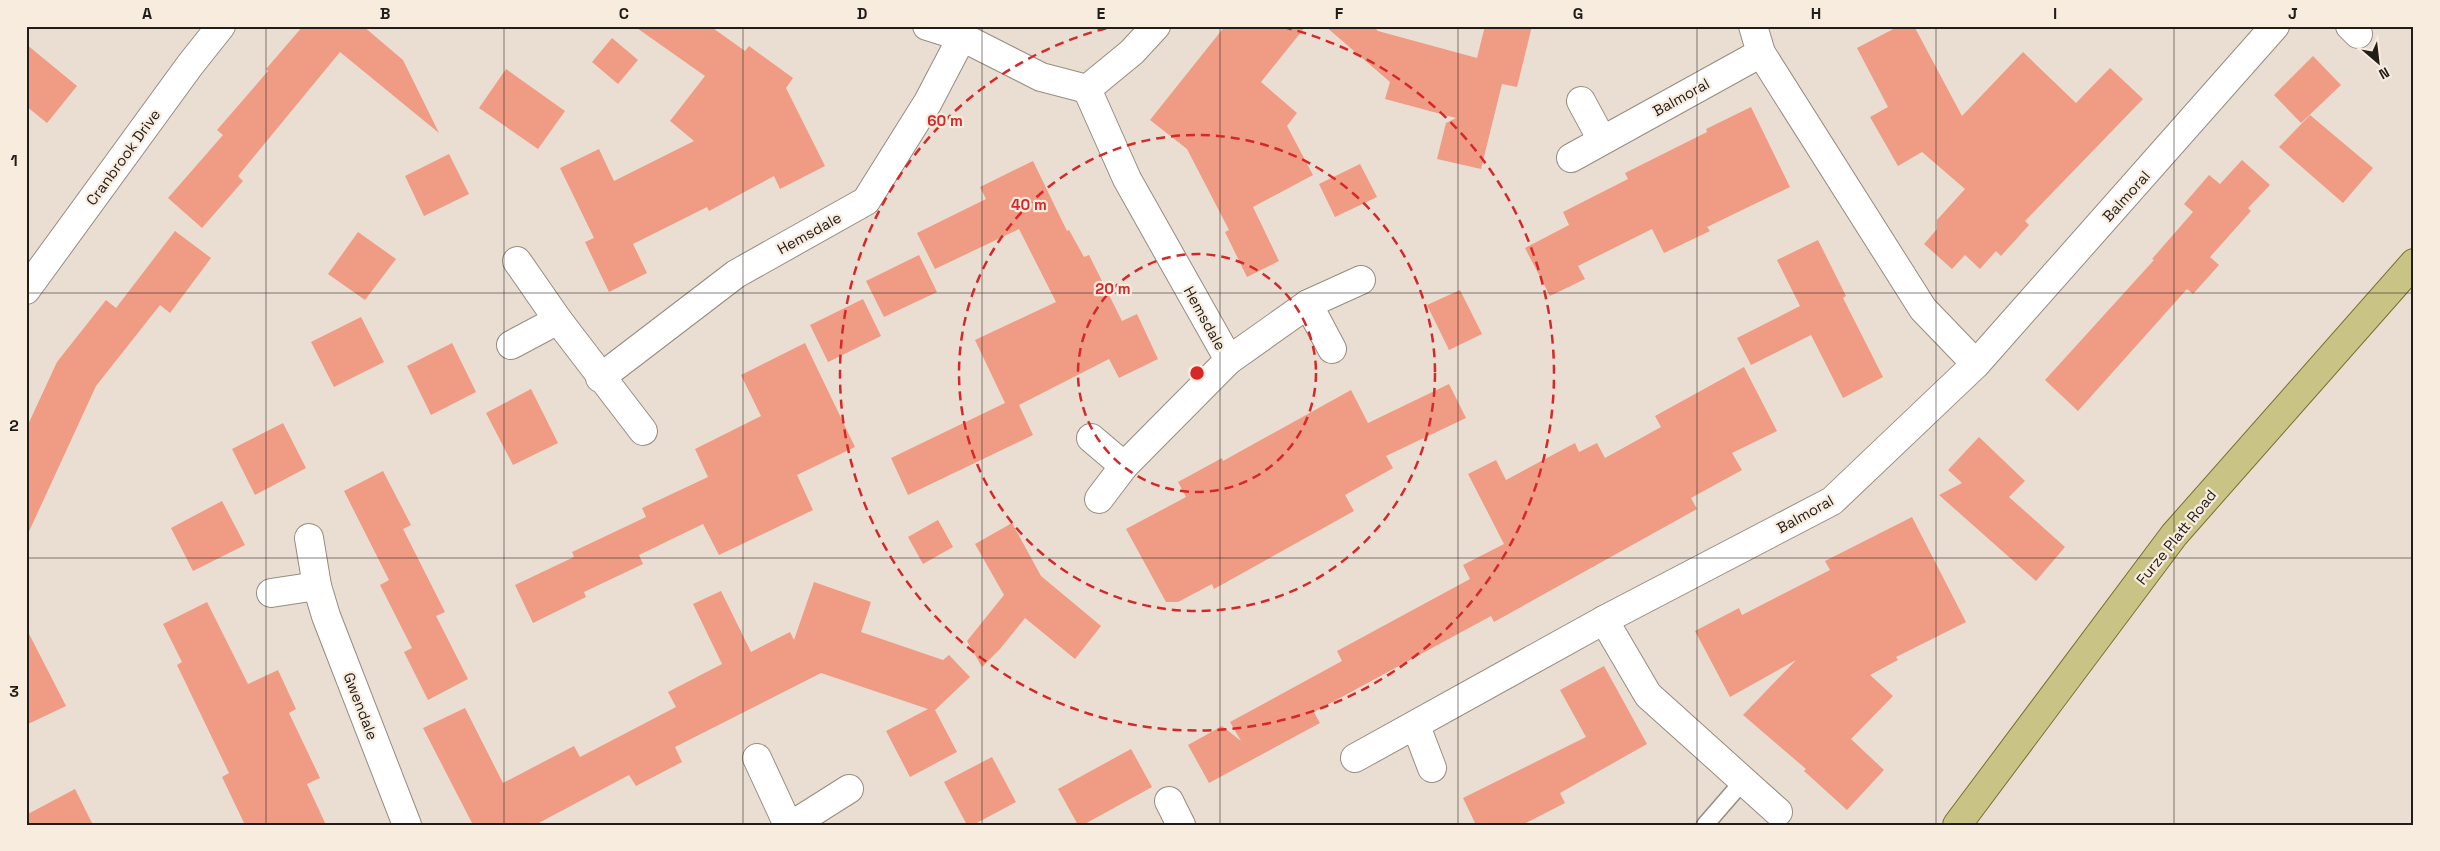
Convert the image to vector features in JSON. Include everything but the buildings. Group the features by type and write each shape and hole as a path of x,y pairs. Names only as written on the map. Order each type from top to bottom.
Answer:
{"main road":[{"name":"Furze Platt Road","path":"1957,825 2174,535 2414,263"}],"street":[{"name":"Cranbrook Drive","path":"26,290 190,64 221,26"},
{"path":"927,26 962,37 1041,77 1086,90 1132,52 1156,26"},
{"path":"1753,26 1760,53 1924,310 1976,364"},
{"name":"Balmoral","path":"1355,758 1416,726 1604,620 1832,501 1976,364 2275,26"},
{"name":"Hemsdale","path":"600,378 736,274 866,201 928,102 962,37"},
{"name":"Balmoral","path":"1571,158 1760,53"},
{"name":"Hemsdale","path":"1086,90 1127,179 1228,360"},
{"path":"1581,101 1602,140"},
{"path":"518,262 600,378 643,431"},
{"name":"Hemsdale","path":"1099,499 1124,466 1228,360 1308,304 1361,280"},
{"path":"1308,304 1332,348"},
{"path":"511,345 558,320"},
{"path":"1091,438 1124,466"},
{"name":"Gwendale","path":"309,538 317,586 326,616 407,825"},
{"path":"271,593 317,586"},
{"path":"1604,620 1648,695 1778,812"},
{"path":"1416,726 1432,768"},
{"path":"757,758 790,825 850,789"},
{"path":"1169,801 1181,825"}],"lane":[{"path":"1705,825 1744,780"}]}
